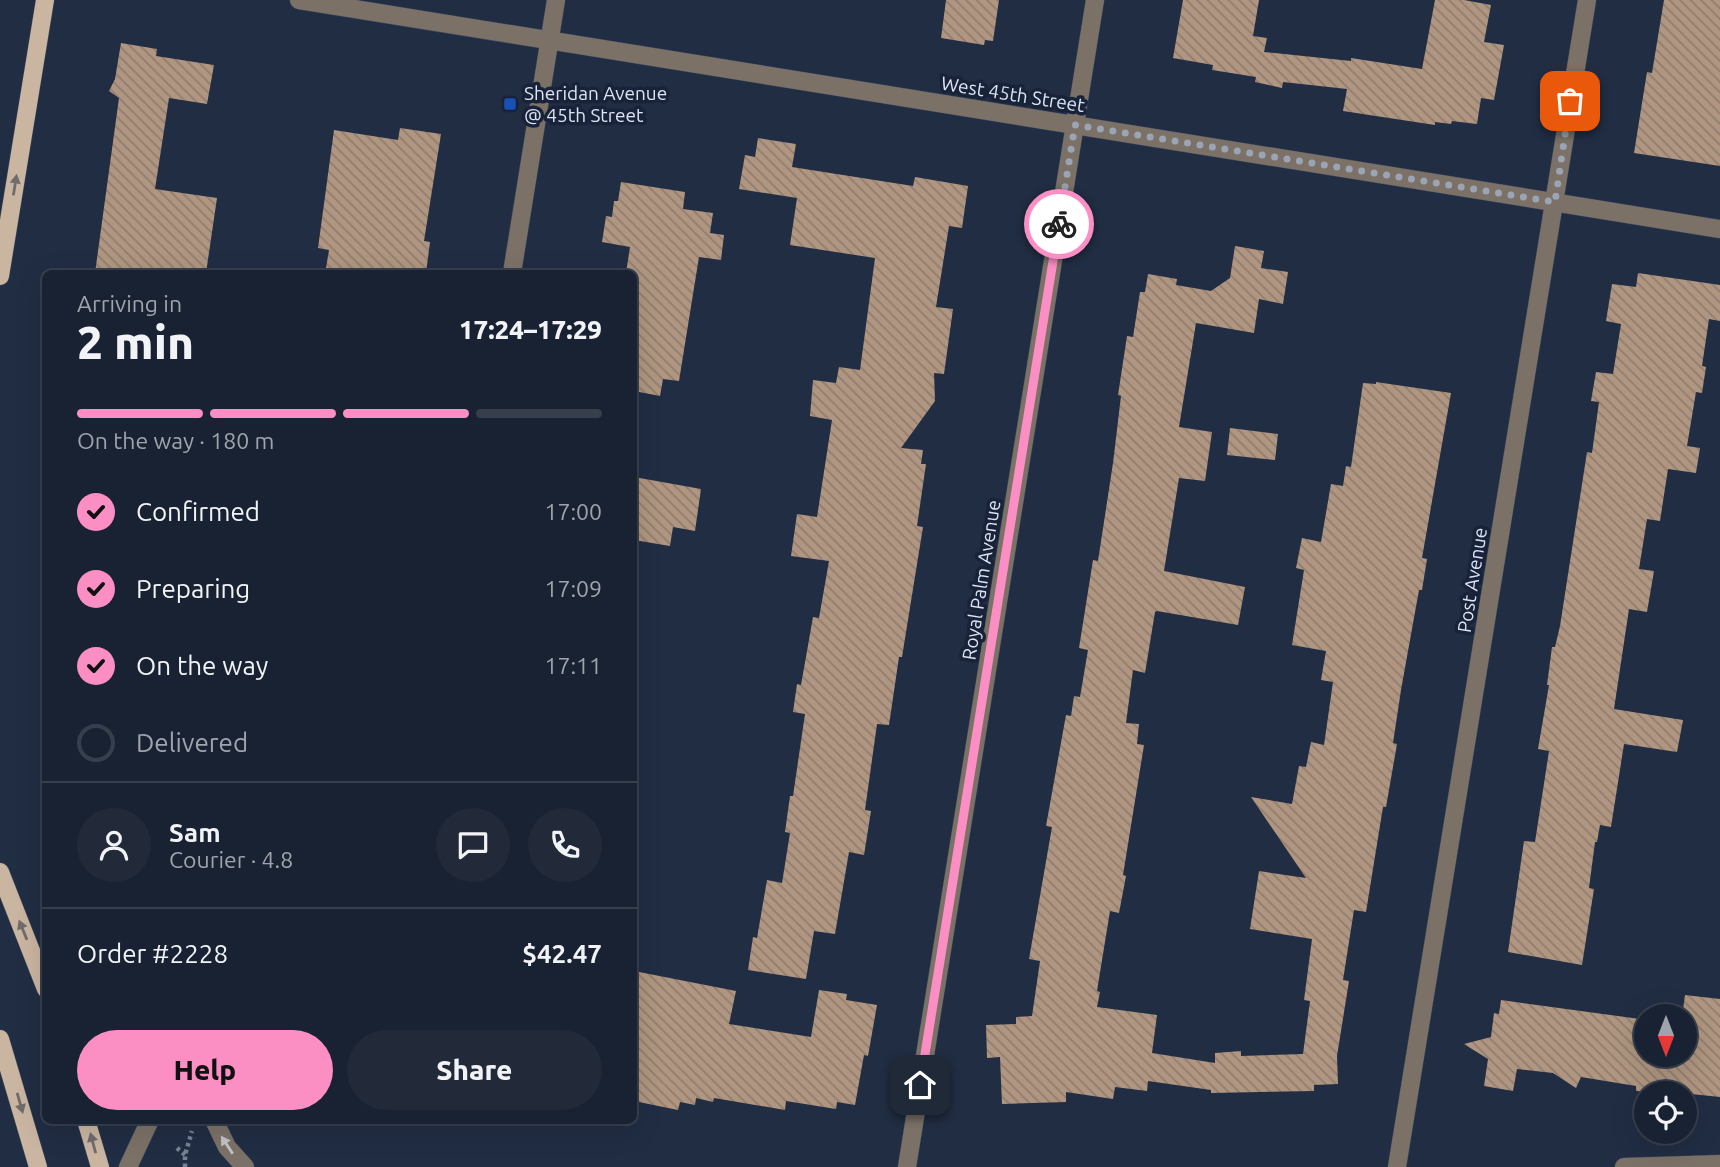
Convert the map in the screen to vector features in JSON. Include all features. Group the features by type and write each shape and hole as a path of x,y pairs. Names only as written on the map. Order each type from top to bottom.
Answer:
{"main road":[{"path":"0,276 45,0"},
{"path":"0,872 42,979"},
{"path":"0,1039 38,1167"},
{"path":"87,1124 100,1167"}],"street":[{"name":"West 45th Street","path":"299,0 1720,229"},
{"path":"512,270 556,0"},
{"name":"Royal Palm Avenue","path":"907,1167 1095,0"},
{"name":"Post Avenue","path":"1397,1167 1587,0"},
{"path":"128,1167 148,1124"},
{"path":"216,1124 227,1147 245,1167"},
{"path":"1624,1167 1720,1164"}],"path":[{"path":"186,1167 185,1155 194,1126"},
{"path":"177,1148 185,1155"}],"building":[{"path":"946,0 999,0 993,41 985,40 984,45 941,38"},
{"path":"1183,0 1259,0 1253,36 1267,38 1264,52 1351,61 1351,58 1422,69 1435,0 1464,0 1491,5 1484,42 1504,45 1494,100 1481,98 1477,124 1452,121 1451,124 1435,122 1435,125 1343,111 1347,89 1283,82 1282,88 1255,82 1256,77 1212,70 1213,65 1173,58"},
{"path":"1664,0 1720,0 1720,166 1634,153 1647,72 1652,73"},
{"path":"121,43 157,49 156,56 214,65 207,104 169,98 155,189 217,198 206,270 95,270 119,98 109,91 115,79"},
{"path":"400,128 441,134 424,241 430,242 426,270 326,268 329,250 318,248 334,130 398,140"},
{"path":"758,138 796,144 792,167 913,186 915,177 968,186 962,228 949,226 936,307 953,309 944,374 934,373 935,401 901,448 923,450 921,464 926,464 917,526 923,527 889,725 877,724 865,810 871,811 864,855 849,852 835,934 814,931 806,979 748,970 753,937 757,938 767,880 782,883 790,833 785,832 805,714 793,712 797,684 801,685 813,617 819,618 829,561 791,556 797,514 817,517 832,420 810,416 813,380 836,383 839,367 860,370 875,258 790,245 797,198 739,189 745,155 755,157"},
{"path":"621,182 685,192 683,209 713,213 710,233 724,235 721,260 699,257 679,381 663,379 660,396 637,392 637,270 626,270 630,247 602,242 606,216 612,217 614,201 618,201"},
{"path":"1235,246 1264,251 1261,268 1288,272 1283,304 1259,299 1254,333 1196,323 1179,427 1212,432 1205,481 1179,478 1164,571 1245,587 1238,625 1155,612 1145,673 1133,670 1126,723 1139,724 1137,744 1144,745 1123,875 1126,876 1119,913 1110,911 1097,991 1100,992 1097,1007 1157,1015 1152,1053 1215,1063 1215,1053 1241,1051 1241,1056 1303,1054 1310,1001 1304,1000 1312,939 1250,929 1259,871 1306,878 1251,797 1292,804 1299,766 1306,767 1311,742 1324,745 1333,682 1321,680 1326,651 1292,645 1304,570 1296,568 1302,538 1321,542 1331,484 1343,486 1346,466 1351,467 1363,383 1376,382 1451,393 1422,558 1427,559 1422,590 1419,590 1401,690 1393,743 1397,744 1386,807 1383,807 1366,912 1354,910 1343,980 1349,981 1337,1056 1338,1084 1314,1085 1314,1091 1211,1093 1211,1090 1148,1081 1147,1091 1115,1087 1113,1099 1066,1092 1066,1102 1002,1104 1000,1057 987,1058 986,1025 1016,1024 1016,1017 1032,1016 1040,961 1029,959 1052,827 1046,826 1066,715 1071,716 1074,696 1080,697 1088,650 1079,648 1093,560 1098,561 1113,463 1121,396 1118,395 1127,336 1133,337 1140,292 1145,292 1148,274 1177,279 1176,285 1211,291 1230,278"},
{"path":"1638,273 1720,285 1720,321 1709,319 1702,366 1706,367 1702,393 1696,392 1687,446 1700,448 1696,473 1668,469 1660,521 1647,519 1639,569 1654,571 1647,612 1629,609 1614,709 1683,720 1677,752 1624,744 1611,827 1600,825 1595,842 1589,888 1594,889 1582,965 1508,952 1524,841 1535,842 1549,751 1538,749 1549,685 1552,647 1555,647 1560,626 1587,452 1592,453 1599,402 1591,401 1596,372 1613,374 1621,324 1606,321 1612,284 1636,287"},
{"path":"1230,428 1278,434 1275,460 1227,455"},
{"path":"637,478 701,489 695,531 673,527 670,546 637,540"},
{"path":"637,972 736,991 729,1024 811,1037 819,990 847,994 846,1000 877,1005 868,1056 864,1055 855,1105 837,1102 836,1109 786,1101 785,1110 714,1098 713,1102 696,1098 695,1105 680,1102 678,1110 637,1102"},
{"path":"1685,995 1720,999 1720,1097 1697,1095 1697,1081 1634,1081 1634,1086 1581,1077 1576,1088 1553,1073 1517,1069 1513,1091 1484,1086 1488,1059 1464,1044 1491,1037 1494,1013 1499,1014 1501,1000 1634,1018 1634,1068 1698,1068 1698,1004 1684,1004"}],"way so far":[{"path":"1059,224 1075,125 1555,202 1570,101"}],"place":[{"name":"Sheridan Avenue @ 45th Street","path":"510,104"}],"route":[{"path":"920,1085 1059,224"}]}
